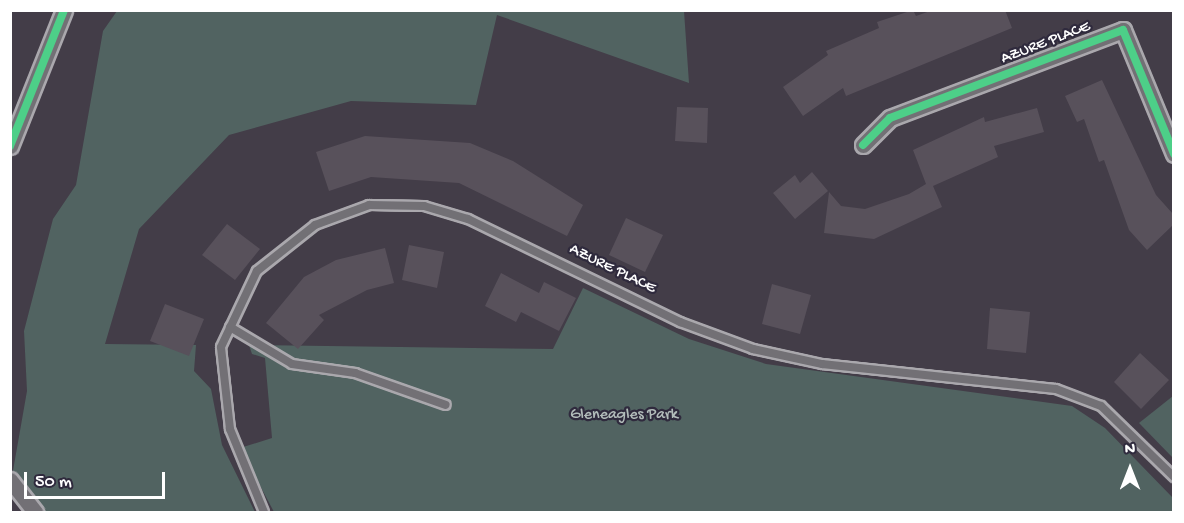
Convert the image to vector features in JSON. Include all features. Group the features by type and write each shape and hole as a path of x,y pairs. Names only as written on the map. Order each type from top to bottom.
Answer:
{"street":[{"path":"10,146 64,10"},
{"name":"AZURE PLACE","path":"863,146 890,118 1123,30 1173,154"},
{"path":"10,480 35,513"}],"lane":[{"name":"AZURE PLACE","path":"264,513 253,492 230,429 221,347 257,271 315,225 369,206 424,206 468,219 680,322 753,349 822,364 1056,388 1101,406 1173,477"},
{"path":"230,327 292,364 355,373 446,405"}],"green space":[{"path":"117,11 684,11 689,83 497,15 476,105 351,101 229,135 139,229 105,344 196,345 194,371 211,389 222,445 255,512 31,512 11,482 27,391 24,331 53,219 76,185 103,31"},
{"name":"Gleneagles Park","path":"583,288 689,339 766,364 1072,406 1105,428 1173,498 1173,512 274,512 240,448 272,438 265,358 252,354 249,345 553,349"},
{"path":"1173,396 1173,458 1139,423"}],"building":[{"path":"913,10 916,16 933,10 1005,10 1012,28 846,96 843,88 803,116 783,87 828,55 826,51 879,28 877,22"},
{"path":"1102,80 1156,195 1173,214 1173,225 1147,250 1129,230 1104,160 1099,162 1084,119 1077,122 1065,96"},
{"path":"677,107 708,108 707,143 675,141"},
{"path":"1037,108 1044,132 994,146 998,157 933,186 942,207 874,239 824,233 829,192 841,206 865,209 909,194 926,184 913,150 984,117 985,122"},
{"path":"365,136 470,143 513,161 583,205 567,236 459,183 371,177 329,191 316,152"},
{"path":"812,172 828,191 795,219 773,193 795,175 800,183"},
{"path":"626,218 663,235 645,272 609,255"},
{"path":"227,224 260,249 235,280 202,255"},
{"path":"409,245 444,252 437,288 402,280"},
{"path":"385,248 394,283 367,290 319,315 324,320 298,349 266,323 304,277 336,260"},
{"path":"501,273 539,293 544,282 576,298 559,331 521,312 516,322 485,306"},
{"path":"772,284 811,295 800,334 762,324"},
{"path":"165,304 204,319 189,356 150,341"},
{"path":"990,308 1030,312 1026,353 987,349"},
{"path":"1140,353 1169,380 1141,409 1114,382"}],"cycle path":[{"path":"10,146 64,10"},
{"path":"863,145 890,118 1123,30 1174,154"}]}
